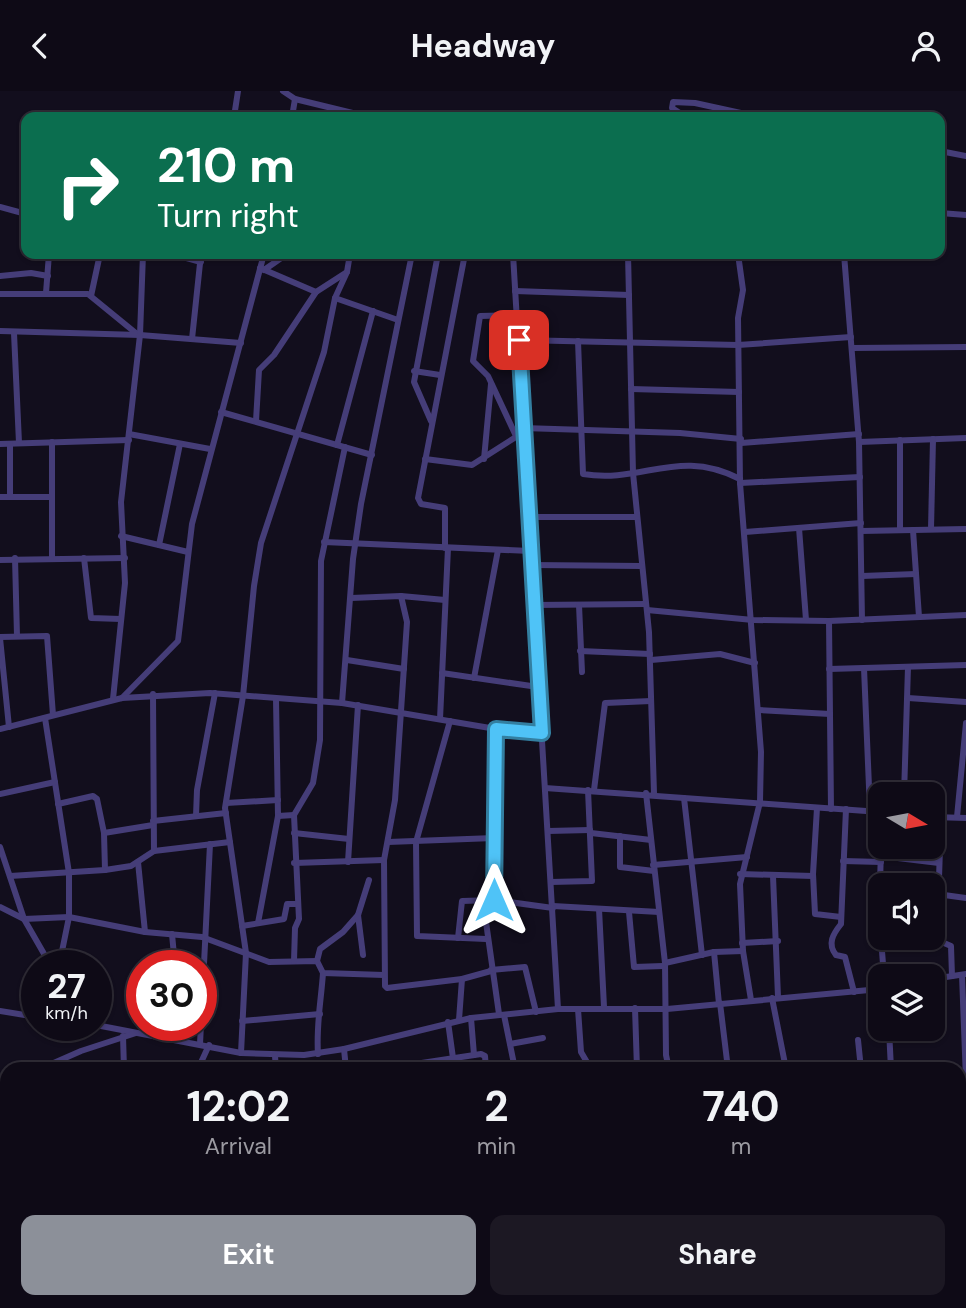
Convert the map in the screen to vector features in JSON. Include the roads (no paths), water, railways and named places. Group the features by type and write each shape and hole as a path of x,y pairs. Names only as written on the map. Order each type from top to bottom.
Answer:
{"street":[{"path":"235,112 238,91"},
{"path":"283,91 295,99 348,112"},
{"path":"293,112 295,99"},
{"path":"678,112 672,108 673,102 695,103 736,112"},
{"path":"945,152 966,156"},
{"path":"0,207 21,213"},
{"path":"945,213 966,215"},
{"path":"47,293 49,259"},
{"path":"91,296 99,259"},
{"path":"113,699 125,558 121,536 139,335 143,259"},
{"path":"192,339 201,259"},
{"path":"122,698 178,641 185,599 188,552 210,449 263,259"},
{"path":"262,269 279,259"},
{"path":"241,1053 246,953 226,803 243,696 257,563 324,352 335,298 348,272 349,259"},
{"path":"342,703 355,544 411,259"},
{"path":"431,422 415,390 414,371 437,259"},
{"path":"440,719 447,548 445,508 418,502 464,259"},
{"path":"513,259 519,340 521,432 558,1009"},
{"path":"628,259 633,473 647,607 652,701 651,840 664,964 668,1062"},
{"path":"739,259 743,290 738,345 740,481 753,620 760,803 747,857 740,874 743,947 751,1000"},
{"path":"844,259 859,438 862,619"},
{"path":"262,269 316,292"},
{"path":"256,421 259,370 274,355 316,292 348,272"},
{"path":"0,276 32,273 48,276"},
{"path":"515,291 629,295"},
{"path":"0,293 85,293 139,335"},
{"path":"335,298 398,320"},
{"path":"294,961 298,904 294,863 294,815 313,783 322,702 319,592 324,542 341,446 373,311"},
{"path":"517,315 483,315 478,319 473,363 492,382 521,432"},
{"path":"0,331 139,335 240,343"},
{"path":"14,333 19,443"},
{"path":"519,340 738,345 851,337"},
{"path":"578,341 583,474 633,473 684,464 705,465 740,481 860,477"},
{"path":"852,348 966,347"},
{"path":"414,371 440,375"},
{"path":"484,459 492,382"},
{"path":"631,389 739,392"},
{"path":"221,412 372,455"},
{"path":"425,459 472,465 521,432 632,431 741,441 966,437"},
{"path":"0,444 129,437 210,449"},
{"path":"931,529 933,439"},
{"path":"900,440 900,530"},
{"path":"52,442 52,558"},
{"path":"10,443 10,497"},
{"path":"159,545 180,444"},
{"path":"0,497 52,496"},
{"path":"528,517 637,517"},
{"path":"746,532 860,523"},
{"path":"799,528 806,621"},
{"path":"861,531 966,529"},
{"path":"913,530 919,617"},
{"path":"121,536 188,552"},
{"path":"324,542 530,551"},
{"path":"474,678 498,550"},
{"path":"15,558 17,636"},
{"path":"84,558 91,618 121,619"},
{"path":"0,559 125,558"},
{"path":"531,565 642,566"},
{"path":"862,576 916,574"},
{"path":"351,598 401,596 445,600"},
{"path":"401,596 408,617 395,800 384,860 384,975 387,988 462,979 491,970 525,967 536,1011"},
{"path":"533,605 647,607 753,620 829,621 966,615"},
{"path":"579,605 582,672"},
{"path":"829,621 831,809"},
{"path":"9,727 0,638 48,637 54,715"},
{"path":"580,651 650,657 720,654 755,663"},
{"path":"347,660 404,669"},
{"path":"829,669 966,664"},
{"path":"905,782 908,667"},
{"path":"864,668 869,782"},
{"path":"442,673 538,687"},
{"path":"196,816 197,790 215,693"},
{"path":"0,729 113,699 153,694 215,693 342,703 496,729 542,733"},
{"path":"153,694 154,851"},
{"path":"908,698 966,702"},
{"path":"258,923 278,816 276,699"},
{"path":"551,881 592,882 591,790 605,703 652,701"},
{"path":"348,862 358,705"},
{"path":"758,710 830,714"},
{"path":"45,718 69,873 69,917 62,950"},
{"path":"450,721 416,842 418,937 486,939"},
{"path":"957,817 966,723"},
{"path":"494,900 496,729"},
{"path":"0,794 55,782"},
{"path":"545,788 650,793 684,798 868,811"},
{"path":"58,804 96,797 104,833 105,870"},
{"path":"684,798 702,955"},
{"path":"226,803 278,800"},
{"path":"817,808 813,876 815,914 841,917"},
{"path":"846,809 841,917 831,946 836,955 845,957 854,992"},
{"path":"104,833 226,813"},
{"path":"278,816 294,815"},
{"path":"945,817 966,818"},
{"path":"548,831 591,831 651,840"},
{"path":"294,833 349,839"},
{"path":"620,836 620,867 653,868 691,861 747,857"},
{"path":"388,842 494,838"},
{"path":"10,876 105,870 138,862 154,851 230,842"},
{"path":"201,1044 211,844"},
{"path":"0,847 24,919 42,950"},
{"path":"843,861 881,859 939,863"},
{"path":"880,873 881,859"},
{"path":"938,873 939,859"},
{"path":"294,863 384,860"},
{"path":"138,862 145,932"},
{"path":"740,874 813,876"},
{"path":"773,876 778,941 775,998 785,1062"},
{"path":"317,1054 316,1021 320,1013 323,973 317,961 320,949 343,932 358,915 369,880"},
{"path":"945,895 966,898"},
{"path":"458,938 461,902 494,900 553,907 659,912"},
{"path":"483,901 491,970 514,1062"},
{"path":"242,926 284,919 287,904 298,904"},
{"path":"0,907 24,919 69,917 145,932 208,939 269,962 317,961"},
{"path":"599,909 604,1007"},
{"path":"629,912 634,967 664,964 778,941"},
{"path":"358,915 363,955"},
{"path":"172,934 174,950"},
{"path":"945,944 951,946 952,976"},
{"path":"714,952 727,1062"},
{"path":"323,973 384,975"},
{"path":"945,977 964,974 965,1062"},
{"path":"459,1020 462,979"},
{"path":"186,1041 241,1053 275,1056 317,1054 471,1018 558,1009 667,1009 868,990"},
{"path":"635,1008 637,1062"},
{"path":"578,1009 581,1052 587,1062"},
{"path":"0,1011 21,1014"},
{"path":"242,1021 320,1013"},
{"path":"471,1018 474,1055"},
{"path":"448,1022 451,1062"},
{"path":"58,1062 126,1035"},
{"path":"123,1036 124,1062"},
{"path":"510,1044 543,1038"},
{"path":"859,1040 861,1062"},
{"path":"890,1041 891,1062"},
{"path":"201,1062 209,1045"},
{"path":"344,1049 345,1062"},
{"path":"422,1062 484,1055 485,1062"},
{"path":"275,1056 275,1062"}]}
